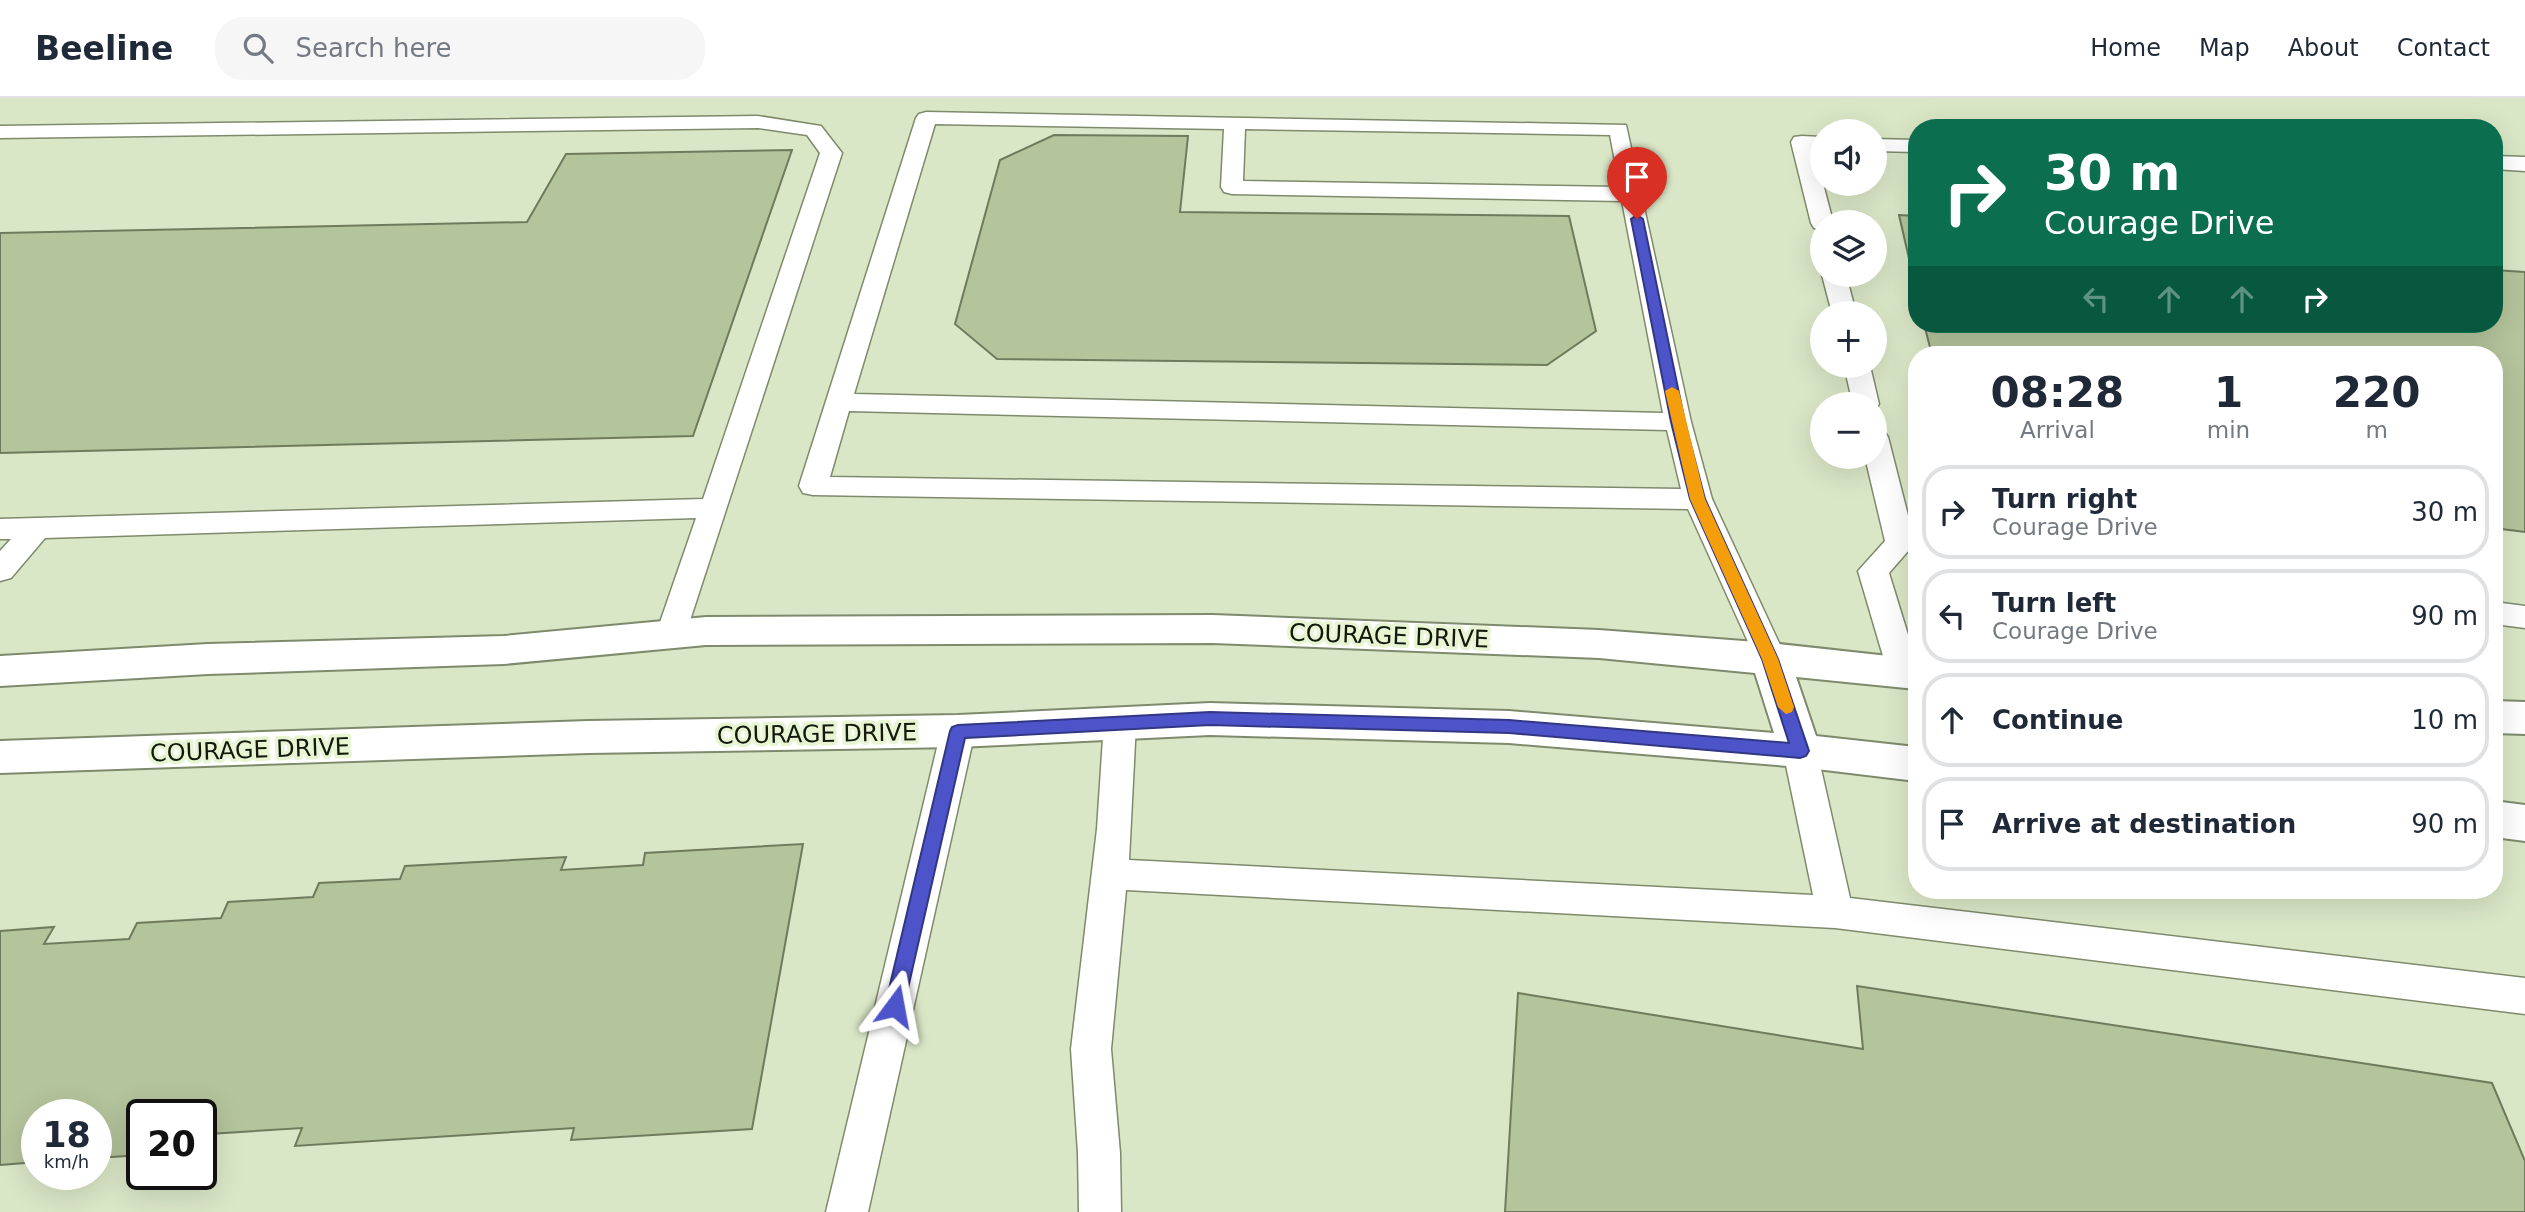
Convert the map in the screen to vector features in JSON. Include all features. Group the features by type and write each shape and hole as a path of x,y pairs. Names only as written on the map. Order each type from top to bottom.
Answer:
{"street":[{"name":"COURAGE DRIVE","path":"0,671 208,659 504,650 706,631 1213,629 1599,644 1908,673"},
{"path":"1770,659 1800,751"},
{"path":"2503,717 2525,718"},
{"name":"COURAGE DRIVE","path":"0,757 588,737 958,731 1210,719 1509,727 1800,751 1908,763"},
{"path":"2503,820 2525,823"}],"lane":[{"path":"1698,499 813,486 926,118 1619,128 1678,422 1698,499 1770,659"},
{"path":"0,132 758,122 814,130 831,153 672,634"},
{"path":"1235,123 1232,187 1632,194"},
{"path":"1810,142 1802,142 1810,174"},
{"path":"1887,145 1908,146"},
{"path":"2503,163 2525,164"},
{"path":"839,402 1678,422"},
{"path":"1884,469 1908,544 1873,571 1908,667"},
{"path":"0,529 713,508"},
{"path":"0,570 37,528"},
{"path":"2503,614 2525,617"},
{"path":"1100,1212 1099,1153 1091,1049 1114,829 1119,723"},
{"path":"847,1212 958,731"},
{"path":"1800,751 1835,912"},
{"path":"1108,874 1835,912 2525,996"}],"building":[{"path":"1054,135 1188,136 1180,212 1569,216 1596,331 1547,365 997,359 955,324 1000,160"},
{"path":"792,150 693,436 0,453 0,233 527,222 566,154"},
{"path":"1899,215 1908,216 1908,254"},
{"path":"2503,271 2525,272 2525,532 2503,529 2503,346 1930,346 1926,333 2503,333"},
{"path":"803,844 752,1129 571,1140 574,1128 295,1146 302,1128 217,1133 217,1099 126,1099 126,1156 112,1157 112,1099 21,1099 21,1163 0,1165 0,931 54,927 44,944 129,939 137,923 221,918 228,902 313,897 319,883 400,879 405,866 566,857 561,870 643,865 645,853"},
{"path":"1857,986 2492,1083 2525,1161 2525,1212 1505,1212 1518,993 1863,1049"}],"slow traffic":[{"path":"1672,391 1698,499 1770,659 1786,707"}],"route":[{"path":"895,1006 958,731 1210,719 1509,727 1800,751 1770,659 1698,499 1678,422 1637,219"}]}
